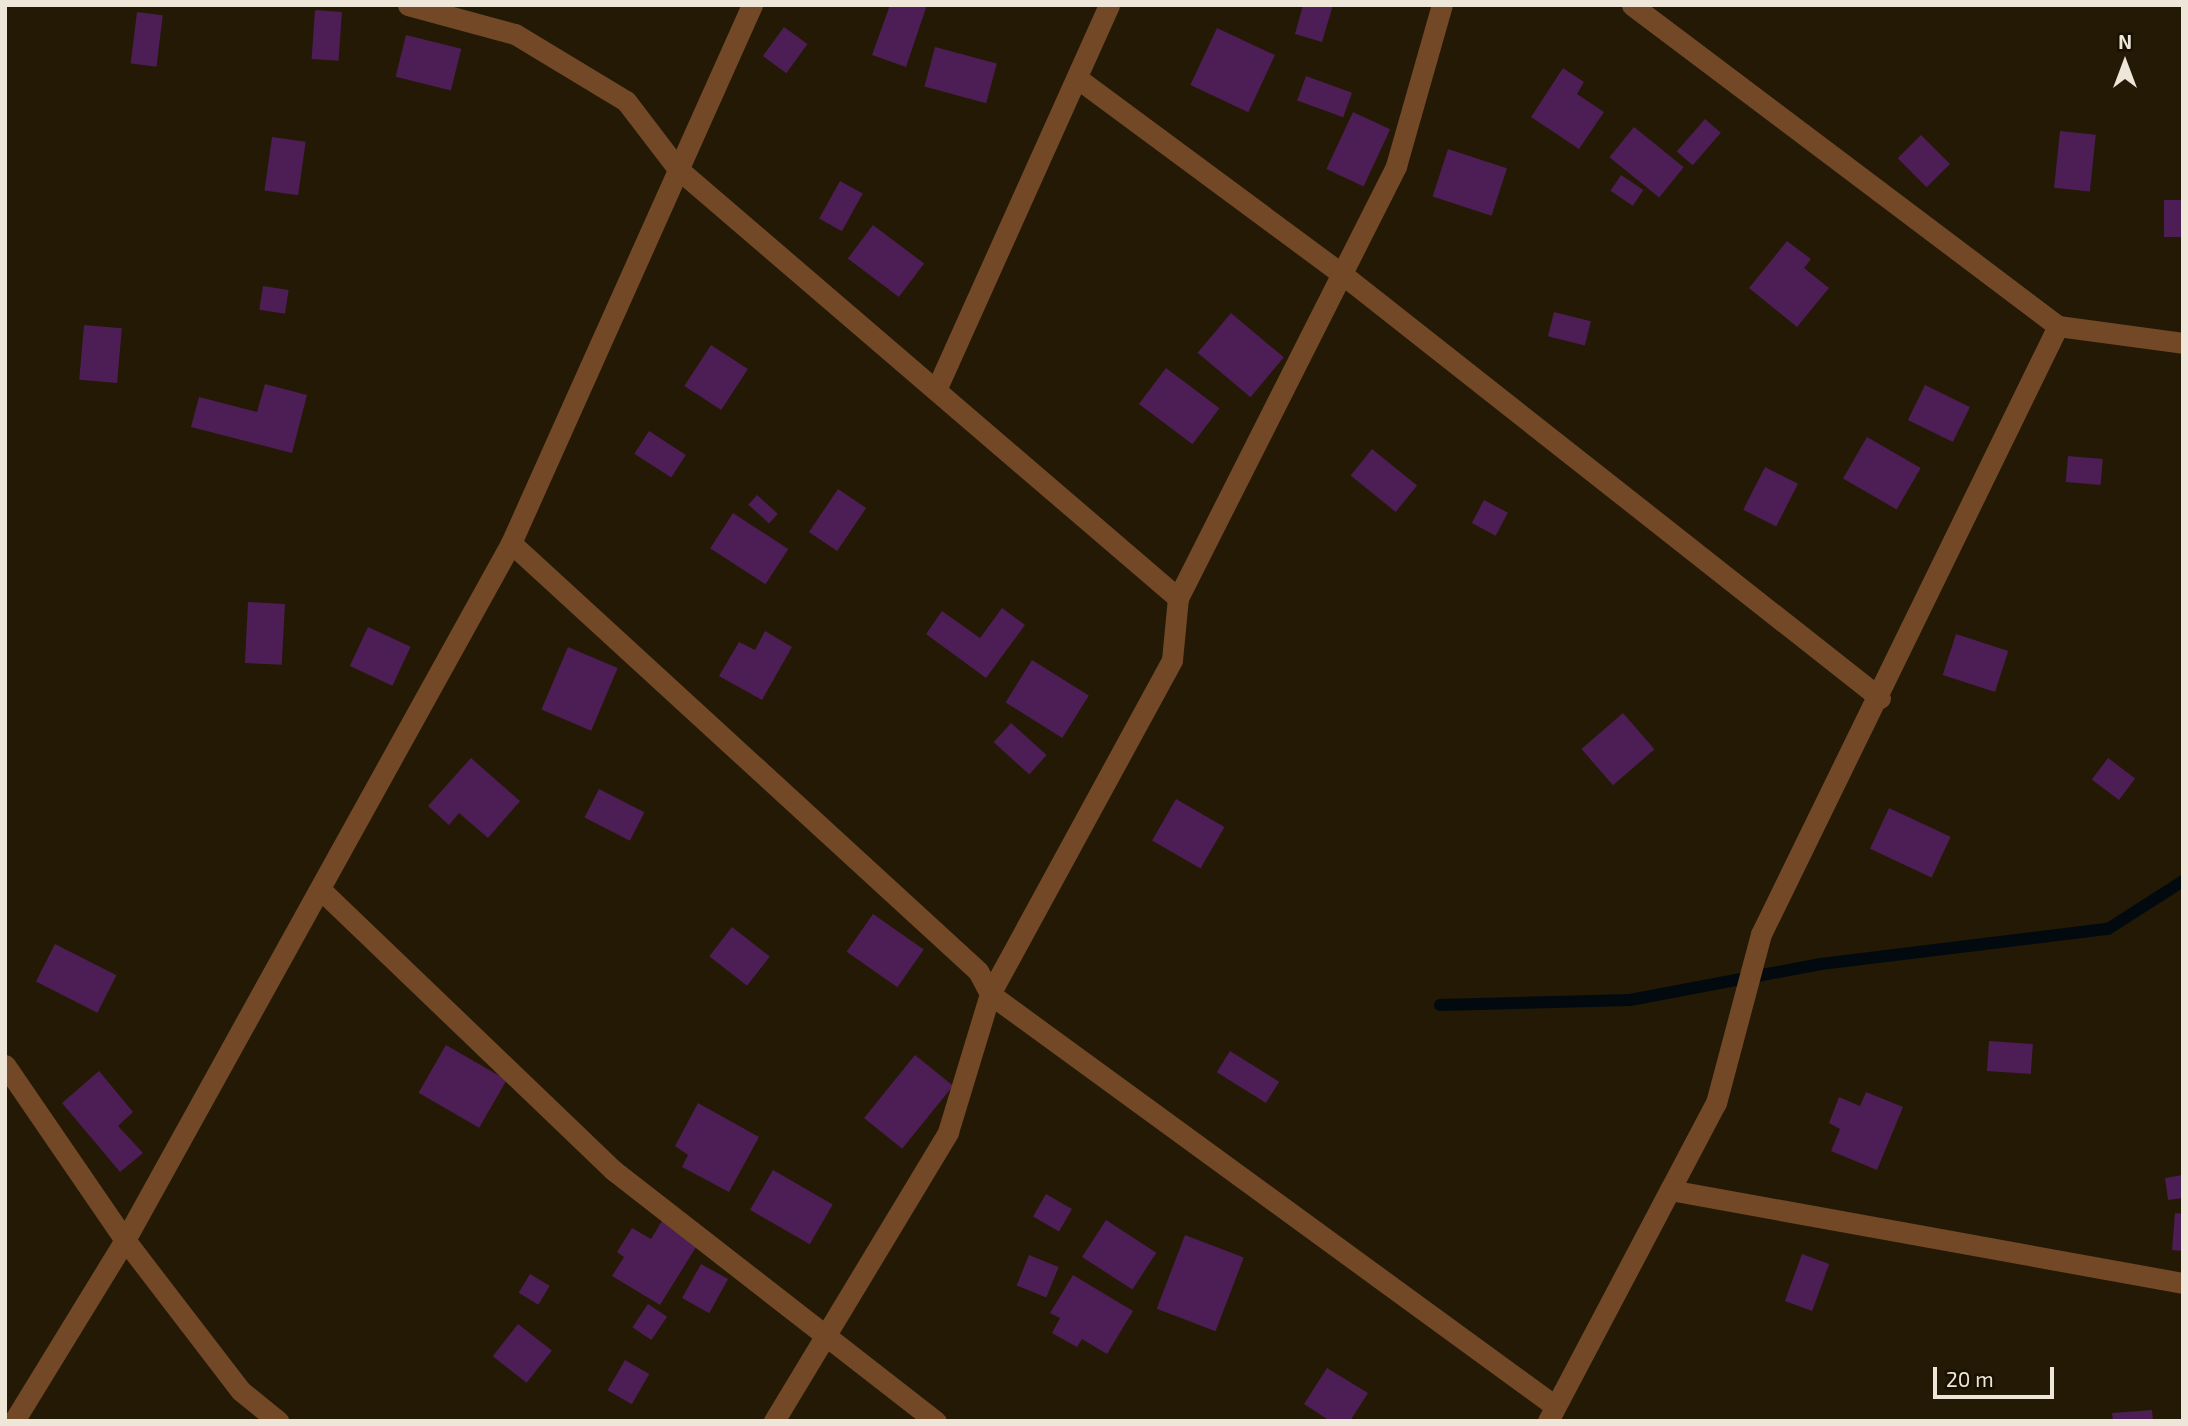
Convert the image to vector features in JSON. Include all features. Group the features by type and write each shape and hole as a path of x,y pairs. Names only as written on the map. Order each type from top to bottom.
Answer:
{"street":[{"path":"408,5 515,34 615,94 678,169 1178,598"},
{"path":"14,1421 125,1240 512,543 752,5"},
{"path":"936,390 1109,5"},
{"path":"774,1421 948,1132 990,994 1172,660 1178,598 1396,166 1443,5"},
{"path":"1632,5 2058,326 2183,343"},
{"path":"1077,78 1342,274 1880,698"},
{"path":"512,543 978,971 990,994 1552,1414 1716,1103 1761,934 1880,698 2058,326"},
{"path":"320,889 613,1170 827,1333 936,1421"},
{"path":"5,1065 125,1240 241,1391 278,1421"},
{"path":"1670,1190 2183,1283"}],"building":[{"path":"890,5 927,5 906,67 872,55"},
{"path":"1303,5 1333,5 1322,42 1295,34"},
{"path":"315,10 342,12 339,61 312,59"},
{"path":"137,12 163,15 156,67 131,64"},
{"path":"784,27 807,44 786,73 763,56"},
{"path":"1217,28 1275,55 1248,112 1190,85"},
{"path":"406,35 461,49 451,91 396,77"},
{"path":"935,47 997,64 986,103 924,87"},
{"path":"1563,68 1584,82 1577,94 1604,112 1579,149 1531,117"},
{"path":"1306,76 1352,93 1343,117 1297,100"},
{"path":"1353,112 1390,129 1364,186 1326,169"},
{"path":"1705,119 1721,133 1693,165 1677,151"},
{"path":"1634,127 1684,167 1659,198 1609,157"},
{"path":"2060,131 2096,135 2090,191 2054,188"},
{"path":"1921,135 1950,164 1927,187 1898,158"},
{"path":"272,137 306,142 298,195 264,190"},
{"path":"1448,149 1507,168 1492,216 1433,197"},
{"path":"1621,175 1643,190 1633,206 1610,191"},
{"path":"840,181 863,194 842,231 819,219"},
{"path":"2164,200 2183,200 2183,237 2164,237"},
{"path":"873,225 924,264 899,297 848,259"},
{"path":"1787,241 1811,259 1804,268 1829,288 1797,327 1749,288"},
{"path":"263,286 289,290 285,314 259,310"},
{"path":"1554,312 1591,321 1585,345 1548,336"},
{"path":"1231,313 1284,357 1250,397 1198,353"},
{"path":"84,325 122,328 117,383 79,380"},
{"path":"711,345 748,369 721,410 684,386"},
{"path":"1166,368 1220,408 1192,444 1139,404"},
{"path":"265,384 307,395 292,453 191,427 199,397 257,412"},
{"path":"1925,385 1970,407 1953,442 1908,420"},
{"path":"649,431 686,455 671,478 634,454"},
{"path":"1867,437 1921,468 1897,510 1843,479"},
{"path":"1372,449 1417,486 1396,512 1351,475"},
{"path":"2068,456 2103,459 2101,485 2066,482"},
{"path":"1765,467 1798,484 1776,527 1743,510"},
{"path":"838,489 866,508 837,551 809,532"},
{"path":"757,495 778,514 769,523 748,505"},
{"path":"1484,500 1508,513 1496,536 1472,523"},
{"path":"733,513 788,549 765,584 710,548"},
{"path":"248,602 285,604 282,665 245,663"},
{"path":"1002,608 1025,625 986,678 926,634 942,611 980,638"},
{"path":"368,627 411,647 392,686 350,666"},
{"path":"765,631 792,647 762,700 719,676 739,642 755,650"},
{"path":"1956,634 2008,651 1995,692 1943,675"},
{"path":"568,647 618,668 591,731 541,710"},
{"path":"1032,660 1089,696 1062,738 1006,702"},
{"path":"1623,713 1654,749 1613,785 1581,749"},
{"path":"1011,723 1047,755 1029,774 994,742"},
{"path":"471,758 520,801 488,838 459,813 449,825 428,806"},
{"path":"2108,758 2135,778 2119,800 2092,780"},
{"path":"599,789 644,812 630,841 584,818"},
{"path":"1176,799 1224,827 1200,869 1152,841"},
{"path":"1889,808 1951,837 1932,878 1870,849"},
{"path":"873,914 924,950 897,987 847,952"},
{"path":"732,927 770,957 747,986 709,956"},
{"path":"55,944 116,975 97,1013 36,981"},
{"path":"1989,1041 2033,1044 2031,1074 1987,1071"},
{"path":"446,1045 507,1080 479,1128 418,1093"},
{"path":"1230,1051 1279,1082 1266,1103 1217,1072"},
{"path":"915,1055 953,1086 902,1149 864,1118"},
{"path":"99,1071 133,1112 118,1126 143,1153 120,1172 62,1103"},
{"path":"1866,1092 1903,1107 1877,1170 1831,1151 1840,1129 1829,1123 1839,1097 1860,1106"},
{"path":"698,1103 759,1137 729,1192 682,1167 688,1155 675,1146"},
{"path":"773,1170 833,1204 810,1244 750,1210"},
{"path":"2183,1175 2183,1198 2168,1200 2165,1178"},
{"path":"1046,1194 1072,1209 1059,1232 1033,1217"},
{"path":"2175,1213 2183,1214 2183,1251 2172,1250"},
{"path":"665,1216 701,1239 660,1305 612,1276 624,1257 617,1252 632,1228 651,1239"},
{"path":"1106,1220 1156,1253 1132,1290 1082,1257"},
{"path":"1185,1235 1244,1258 1216,1331 1157,1309"},
{"path":"1802,1254 1829,1264 1812,1311 1785,1301"},
{"path":"1029,1255 1059,1267 1046,1298 1017,1286"},
{"path":"701,1264 728,1279 709,1313 682,1298"},
{"path":"530,1274 550,1286 538,1305 519,1293"},
{"path":"1073,1275 1133,1311 1107,1354 1082,1339 1077,1347 1052,1333 1060,1318 1050,1313"},
{"path":"648,1304 667,1317 651,1340 632,1327"},
{"path":"518,1324 552,1350 527,1383 493,1356"},
{"path":"625,1360 649,1374 632,1404 608,1390"},
{"path":"1327,1368 1368,1393 1350,1421 1330,1421 1304,1404"},
{"path":"2152,1410 2153,1421 2113,1421 2112,1413"}],"waterway":[{"path":"1440,1005 1630,1000 1821,964 2108,929 2183,881"}]}
